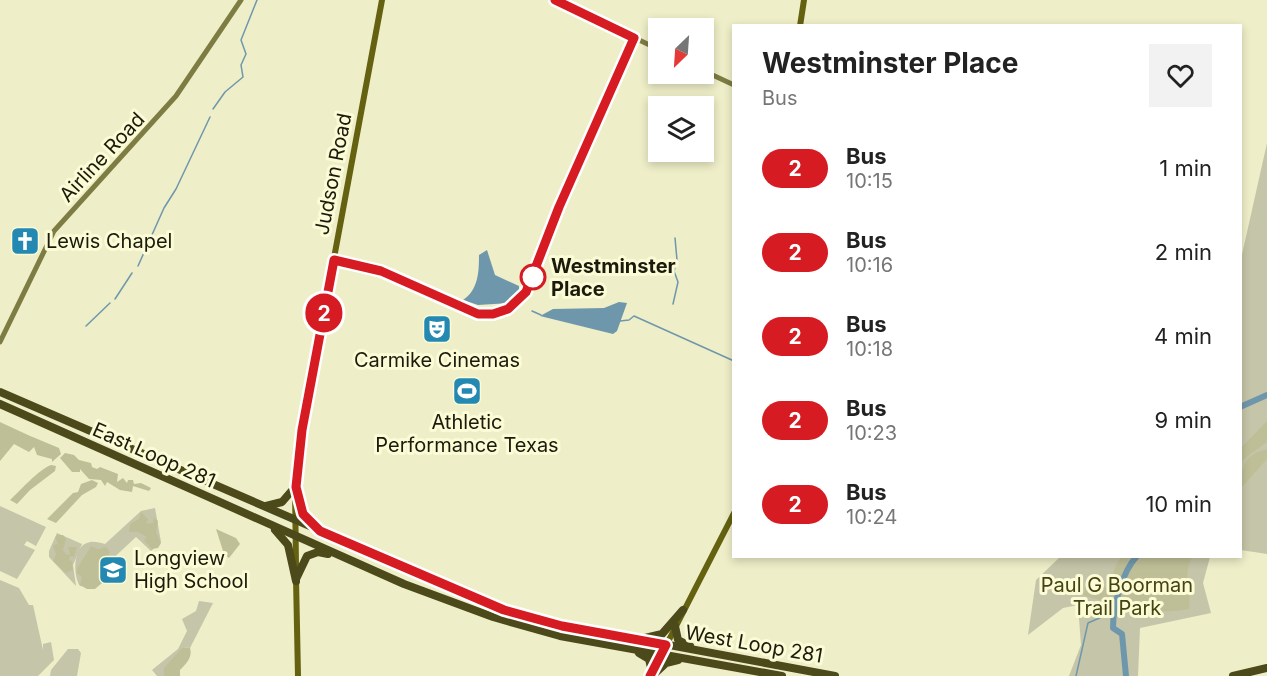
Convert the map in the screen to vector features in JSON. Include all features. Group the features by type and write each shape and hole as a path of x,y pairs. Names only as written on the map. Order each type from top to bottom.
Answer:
{"highway":[{"name":"East Loop 281","path":"0,392 295,520"},
{"name":"East Loop 281","path":"0,404 295,536"},
{"path":"160,476 165,468 192,475"},
{"path":"264,506 282,502 296,487"},
{"path":"296,487 303,514 320,531"},
{"name":"West Loop 281","path":"295,520 515,613 630,638 835,676"},
{"path":"264,522 286,541 296,581"},
{"name":"West Loop 281","path":"295,536 404,584 513,624 560,636 782,676"},
{"path":"296,581 304,560 313,552 346,558"},
{"path":"404,584 417,583 423,576"},
{"path":"630,638 659,636 683,610"},
{"path":"675,626 680,641 705,651"},
{"path":"627,648 648,657 651,675 668,662 691,660"},
{"path":"769,674 774,670 793,674 799,669"},
{"path":"1233,676 1267,670"},
{"path":"1250,676 1267,670"}],"main road":[{"name":"Judson Road","path":"297,676 295,520 302,430 382,0"},
{"path":"800,24 804,0"},
{"path":"651,675 732,517"}],"street":[{"name":"Airline Road","path":"0,342 54,231 176,96 241,0"},
{"path":"555,0 648,44"},
{"path":"714,76 732,84"}],"green space":[{"path":"1267,143 1267,554 1242,550 1242,255"},
{"path":"1267,421 1267,442 1242,460 1242,447"},
{"path":"0,422 59,448 61,454 52,462 52,459 37,455 34,447 29,452 14,444 0,461"},
{"path":"1267,449 1267,459 1242,487 1242,474 1246,462 1260,451"},
{"path":"65,453 91,463 92,467 97,469 100,467 118,474 117,482 123,478 127,483 128,480 133,480 134,484 141,483 151,488 149,491 133,486 132,492 120,490 107,482 105,486 101,480 89,479 80,469 80,472 72,472 60,458"},
{"path":"51,465 56,466 55,471 30,490 17,504 10,500 35,476"},
{"path":"92,480 98,483 96,487 82,495 56,523 47,519 73,493 78,492 81,484"},
{"path":"0,506 46,527 36,546 27,541 24,545 35,550 17,579 0,571"},
{"path":"155,508 161,542 151,551 136,537 107,564 110,578 96,587 80,586 75,568 77,555 84,544 95,542 105,544 141,511"},
{"path":"141,512 148,519 146,524 153,523 154,518 158,521 156,532 161,543 158,548 152,549 144,540 147,537 138,532 129,532 130,524 139,519"},
{"path":"216,529 236,538 240,544 229,558 224,554"},
{"path":"57,533 82,544 73,565 76,586 49,557 49,551"},
{"path":"57,535 63,535 66,539 63,550 67,555 70,554 68,547 77,547 74,557 70,556 69,560 72,561 73,570 66,573 53,561 56,554 53,546 58,543 55,538"},
{"path":"91,546 98,549 106,547 110,552 105,560 106,567 101,571 104,581 95,589 87,589 80,585 82,577 77,573 77,569"},
{"name":"Paul G Boorman Trail Park","path":"1059,558 1210,558 1203,583 1211,613 1140,628 1138,676 1069,676 1081,645 1078,605 1063,608 1028,635 1036,580"},
{"path":"1120,558 1192,558 1187,577 1189,609 1158,611 1133,609 1113,604 1107,599 1099,600 1083,595 1087,585 1100,574 1110,594 1114,570"},
{"path":"0,580 19,588 29,605 33,605 43,650 43,644 51,642 54,660 38,676 0,676"},
{"path":"199,601 213,603 190,648 183,647 168,664 164,676 157,676 152,670 178,649 187,631 182,619 196,611"},
{"path":"183,647 190,648 191,654 187,663 180,670 180,676 164,676 164,668"},
{"path":"68,649 78,649 81,653 77,676 50,676 51,670"}],"water":[{"path":"487,250 495,275 519,286 519,293 510,303 478,305 463,300 475,286 479,255"},
{"path":"619,302 627,303 617,331 613,334 540,316 553,309 604,308"}],"waterway":[{"path":"213,109 225,92 243,77 241,65 246,54 241,40 257,0"},
{"path":"138,266 164,208 176,189 210,117"},
{"path":"673,304 678,282 674,271 677,260 675,238"},
{"path":"115,299 132,273"},
{"path":"86,326 110,303"},
{"path":"532,311 541,315"},
{"path":"620,321 629,320 634,316 732,360"},
{"path":"1242,406 1267,395"},
{"path":"1126,676 1122,634 1113,628 1113,619 1123,580 1136,558"},
{"path":"1076,676 1088,623 1113,612"}],"bus line":[{"name":"2","path":"555,0 634,38 559,207 530,285 522,299 508,309 500,313 483,315 464,310 381,271 340,264 334,260 298,452 296,487 303,514 320,531 471,597 496,607 562,626 666,645 650,676"}],"place":[{"name":"Lewis Chapel","path":"25,241"},
{"name":"Westminster Place","path":"533,277"},
{"name":"Carmike Cinemas","path":"437,329"},
{"name":"Athletic Performance Texas","path":"467,391"},
{"name":"Longview High School","path":"113,570"}]}
